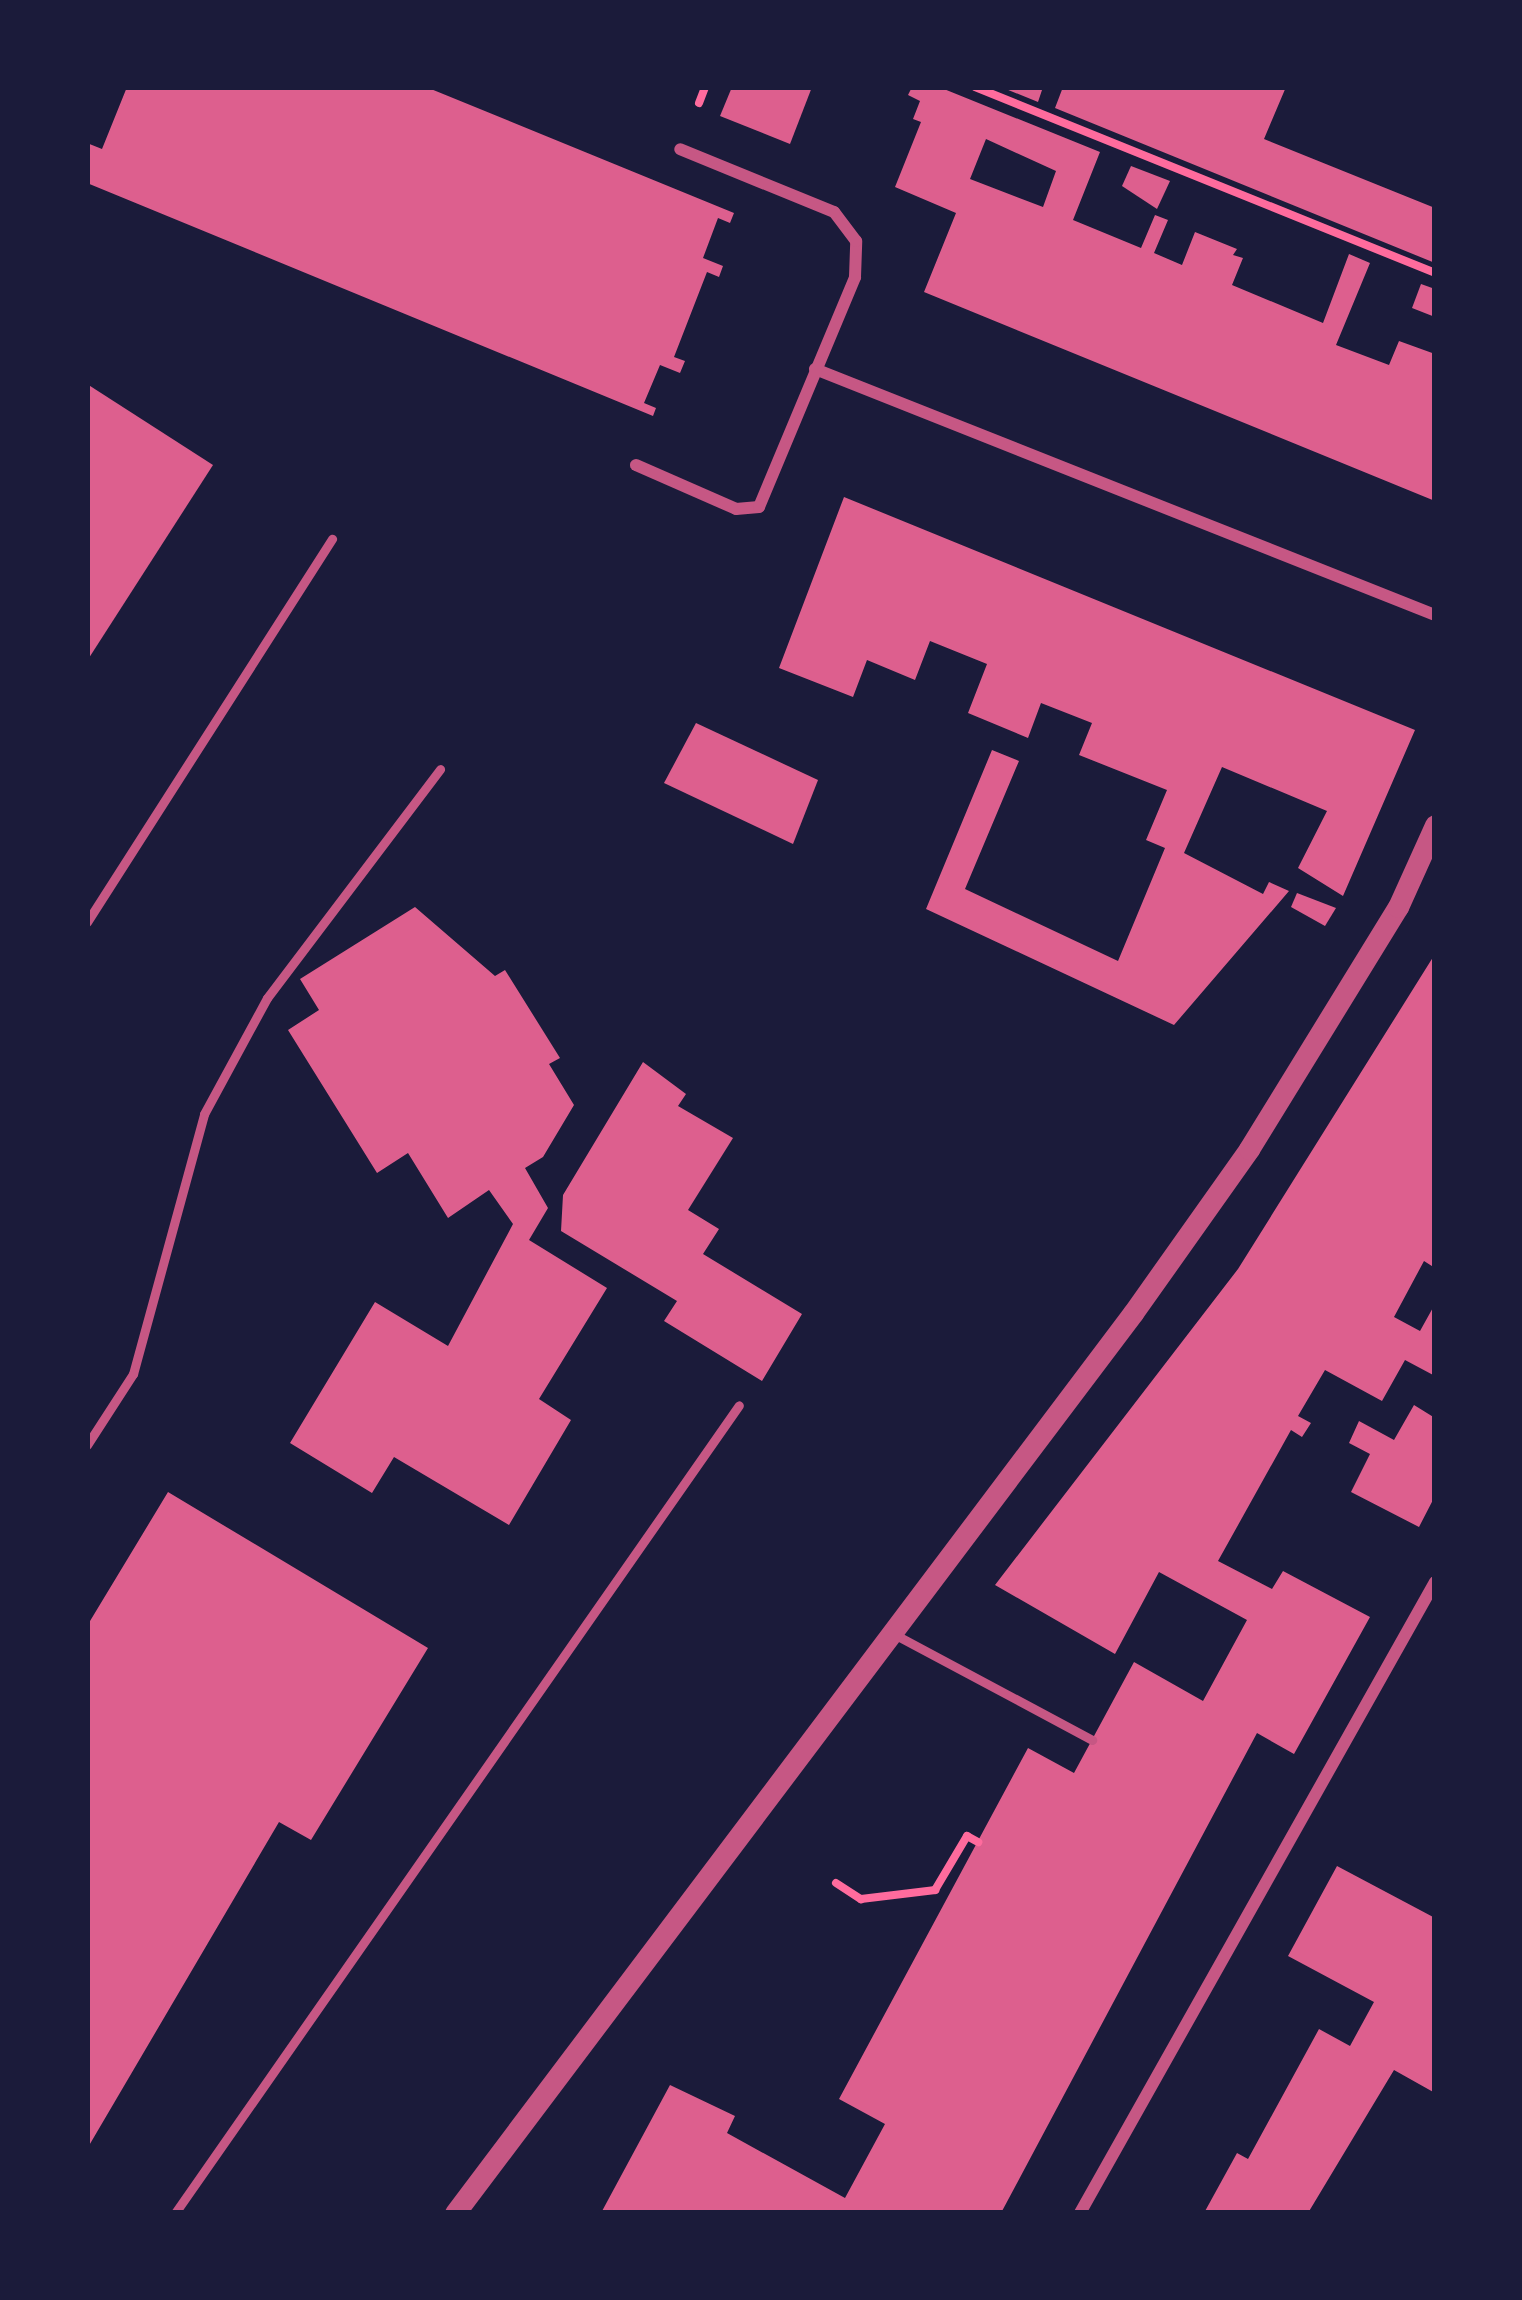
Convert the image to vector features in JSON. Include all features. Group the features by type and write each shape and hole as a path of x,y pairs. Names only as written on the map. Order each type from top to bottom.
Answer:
{"street":[{"path":"635,466 736,509 759,507 855,277 856,242 834,212 680,149"},
{"path":"815,368 1435,615"},
{"path":"455,2213 1249,1149 1398,907 1435,825"},
{"path":"1080,2213 1435,1582"}],"lane":[{"path":"87,922 332,539"},
{"path":"87,1444 133,1374 204,1114 267,998 440,769"},
{"path":"175,2213 739,1405"},
{"path":"892,1633 1092,1739"}],"path":[{"path":"974,87 1435,273"},
{"path":"836,1883 862,1899 934,1890 967,1836 978,1842"}],"building":[{"path":"127,87 426,87 734,213 730,223 718,218 703,258 723,266 719,277 707,272 674,357 685,361 680,373 660,365 644,403 656,408 653,416 87,183 87,143 102,149"},
{"path":"732,87 812,87 790,144 720,116"},
{"path":"912,87 939,87 1100,152 1073,220 1141,248 1155,215 1168,220 1154,253 1182,265 1195,232 1237,249 1233,255 1243,258 1232,285 1323,323 1349,254 1370,263 1336,345 1389,365 1399,341 1435,354 1435,501 924,292 956,213 895,187 921,122 913,119 920,101 908,95","holes":["986,139 1056,171 1043,207 970,179"]},
{"path":"1001,87 1043,87 1038,102"},
{"path":"1063,87 1286,87 1264,139 1435,208 1435,263 1055,108"},
{"path":"1131,166 1170,181 1157,209 1122,186"},
{"path":"1421,284 1435,289 1435,317 1412,308"},
{"path":"87,384 213,465 87,661"},
{"path":"844,497 1415,730 1343,896 1298,868 1327,811 1222,767 1184,853 1263,894 1269,882 1289,891 1174,1025 926,909 992,750 1019,761 965,889 1118,961 1165,848 1146,840 1167,790 1079,755 1092,723 1041,703 1028,738 968,713 987,664 930,641 915,680 867,660 853,697 779,668"},
{"path":"696,723 818,780 793,844 664,783"},
{"path":"1297,893 1336,908 1325,926 1291,907"},
{"path":"415,907 495,976 505,970 560,1058 549,1064 574,1105 543,1157 525,1168 548,1208 529,1240 607,1288 539,1399 571,1420 509,1525 394,1457 372,1493 290,1443 375,1302 448,1346 513,1224 489,1190 448,1218 408,1153 377,1173 288,1030 319,1010 300,979"},
{"path":"1435,954 1435,1268 1424,1261 1394,1317 1420,1331 1435,1304 1435,1376 1405,1360 1382,1401 1325,1370 1298,1416 1311,1423 1302,1437 1291,1430 1218,1561 1272,1589 1283,1571 1370,1617 1294,1754 1257,1733 1001,2213 601,2213 670,2085 735,2116 727,2133 845,2198 885,2124 839,2099 1028,1748 1074,1773 1134,1662 1203,1701 1247,1620 1159,1572 1115,1654 995,1585 1238,1269"},
{"path":"643,1062 686,1094 678,1106 733,1138 688,1210 719,1229 703,1254 802,1314 762,1381 664,1321 677,1301 561,1231 563,1195"},
{"path":"1414,1405 1435,1418 1435,1496 1419,1527 1351,1492 1370,1454 1349,1443 1359,1421 1394,1440"},
{"path":"168,1492 428,1648 311,1840 279,1822 87,2149 87,1626"},
{"path":"1337,1866 1435,1918 1435,2093 1394,2070 1308,2213 1204,2213 1237,2153 1248,2159 1319,2029 1350,2046 1374,2002 1288,1956"}]}
